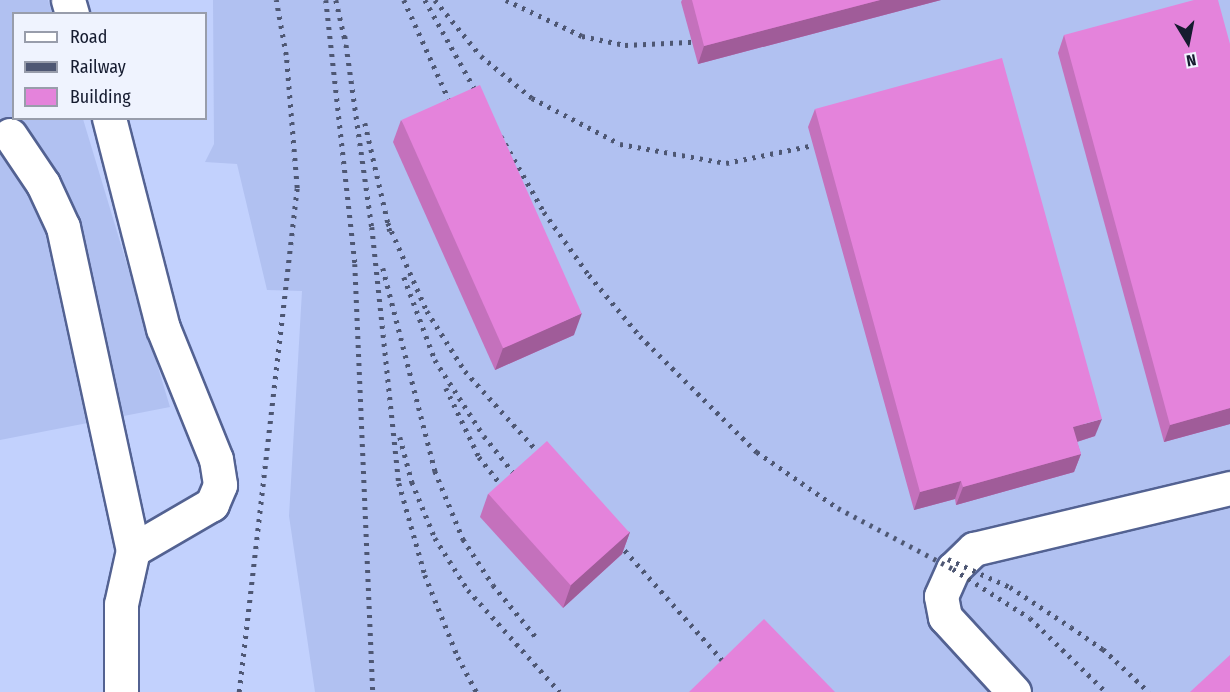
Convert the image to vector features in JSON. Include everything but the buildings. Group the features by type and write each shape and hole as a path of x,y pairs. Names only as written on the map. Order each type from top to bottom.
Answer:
{"lane":[{"path":"110,120 163,328 216,459 220,485 212,504 133,550"},
{"path":"10,135 43,184 63,227 133,550 121,604 121,692"},
{"path":"1014,692 945,617 941,596 953,569 974,549 1230,488"}],"shaded area":[{"path":"0,0 48,0 52,12 12,12 12,120 83,120 170,407 0,440"},
{"path":"213,0 1230,0 1230,692 315,692 289,516 302,291 267,290 237,164 205,162 214,144"}],"railway":[{"path":"239,692 297,188 286,55 276,0"},
{"path":"326,0 355,264 373,692"},
{"path":"336,0 346,44"},
{"path":"404,0 456,115"},
{"path":"425,0 482,102"},
{"path":"435,0 481,56 532,98 620,144 726,163 828,142"},
{"path":"506,0 582,36 625,45 710,41"},
{"path":"345,36 372,227 399,483 425,575 458,657 477,692"},
{"path":"365,123 390,231"},
{"path":"501,136 544,212 589,275 640,336 757,452 838,508 953,569 1030,618 1106,692"},
{"path":"388,223 427,311 465,371 548,463"},
{"path":"383,268 435,471 463,539 493,585 536,637"},
{"path":"404,277 435,360 484,436 524,486"},
{"path":"446,388 479,457 510,496"},
{"path":"400,437 412,482 435,538 468,590 560,692"},
{"path":"613,537 733,672"},
{"path":"948,559 1010,587 1071,627 1103,649 1149,692"}]}
